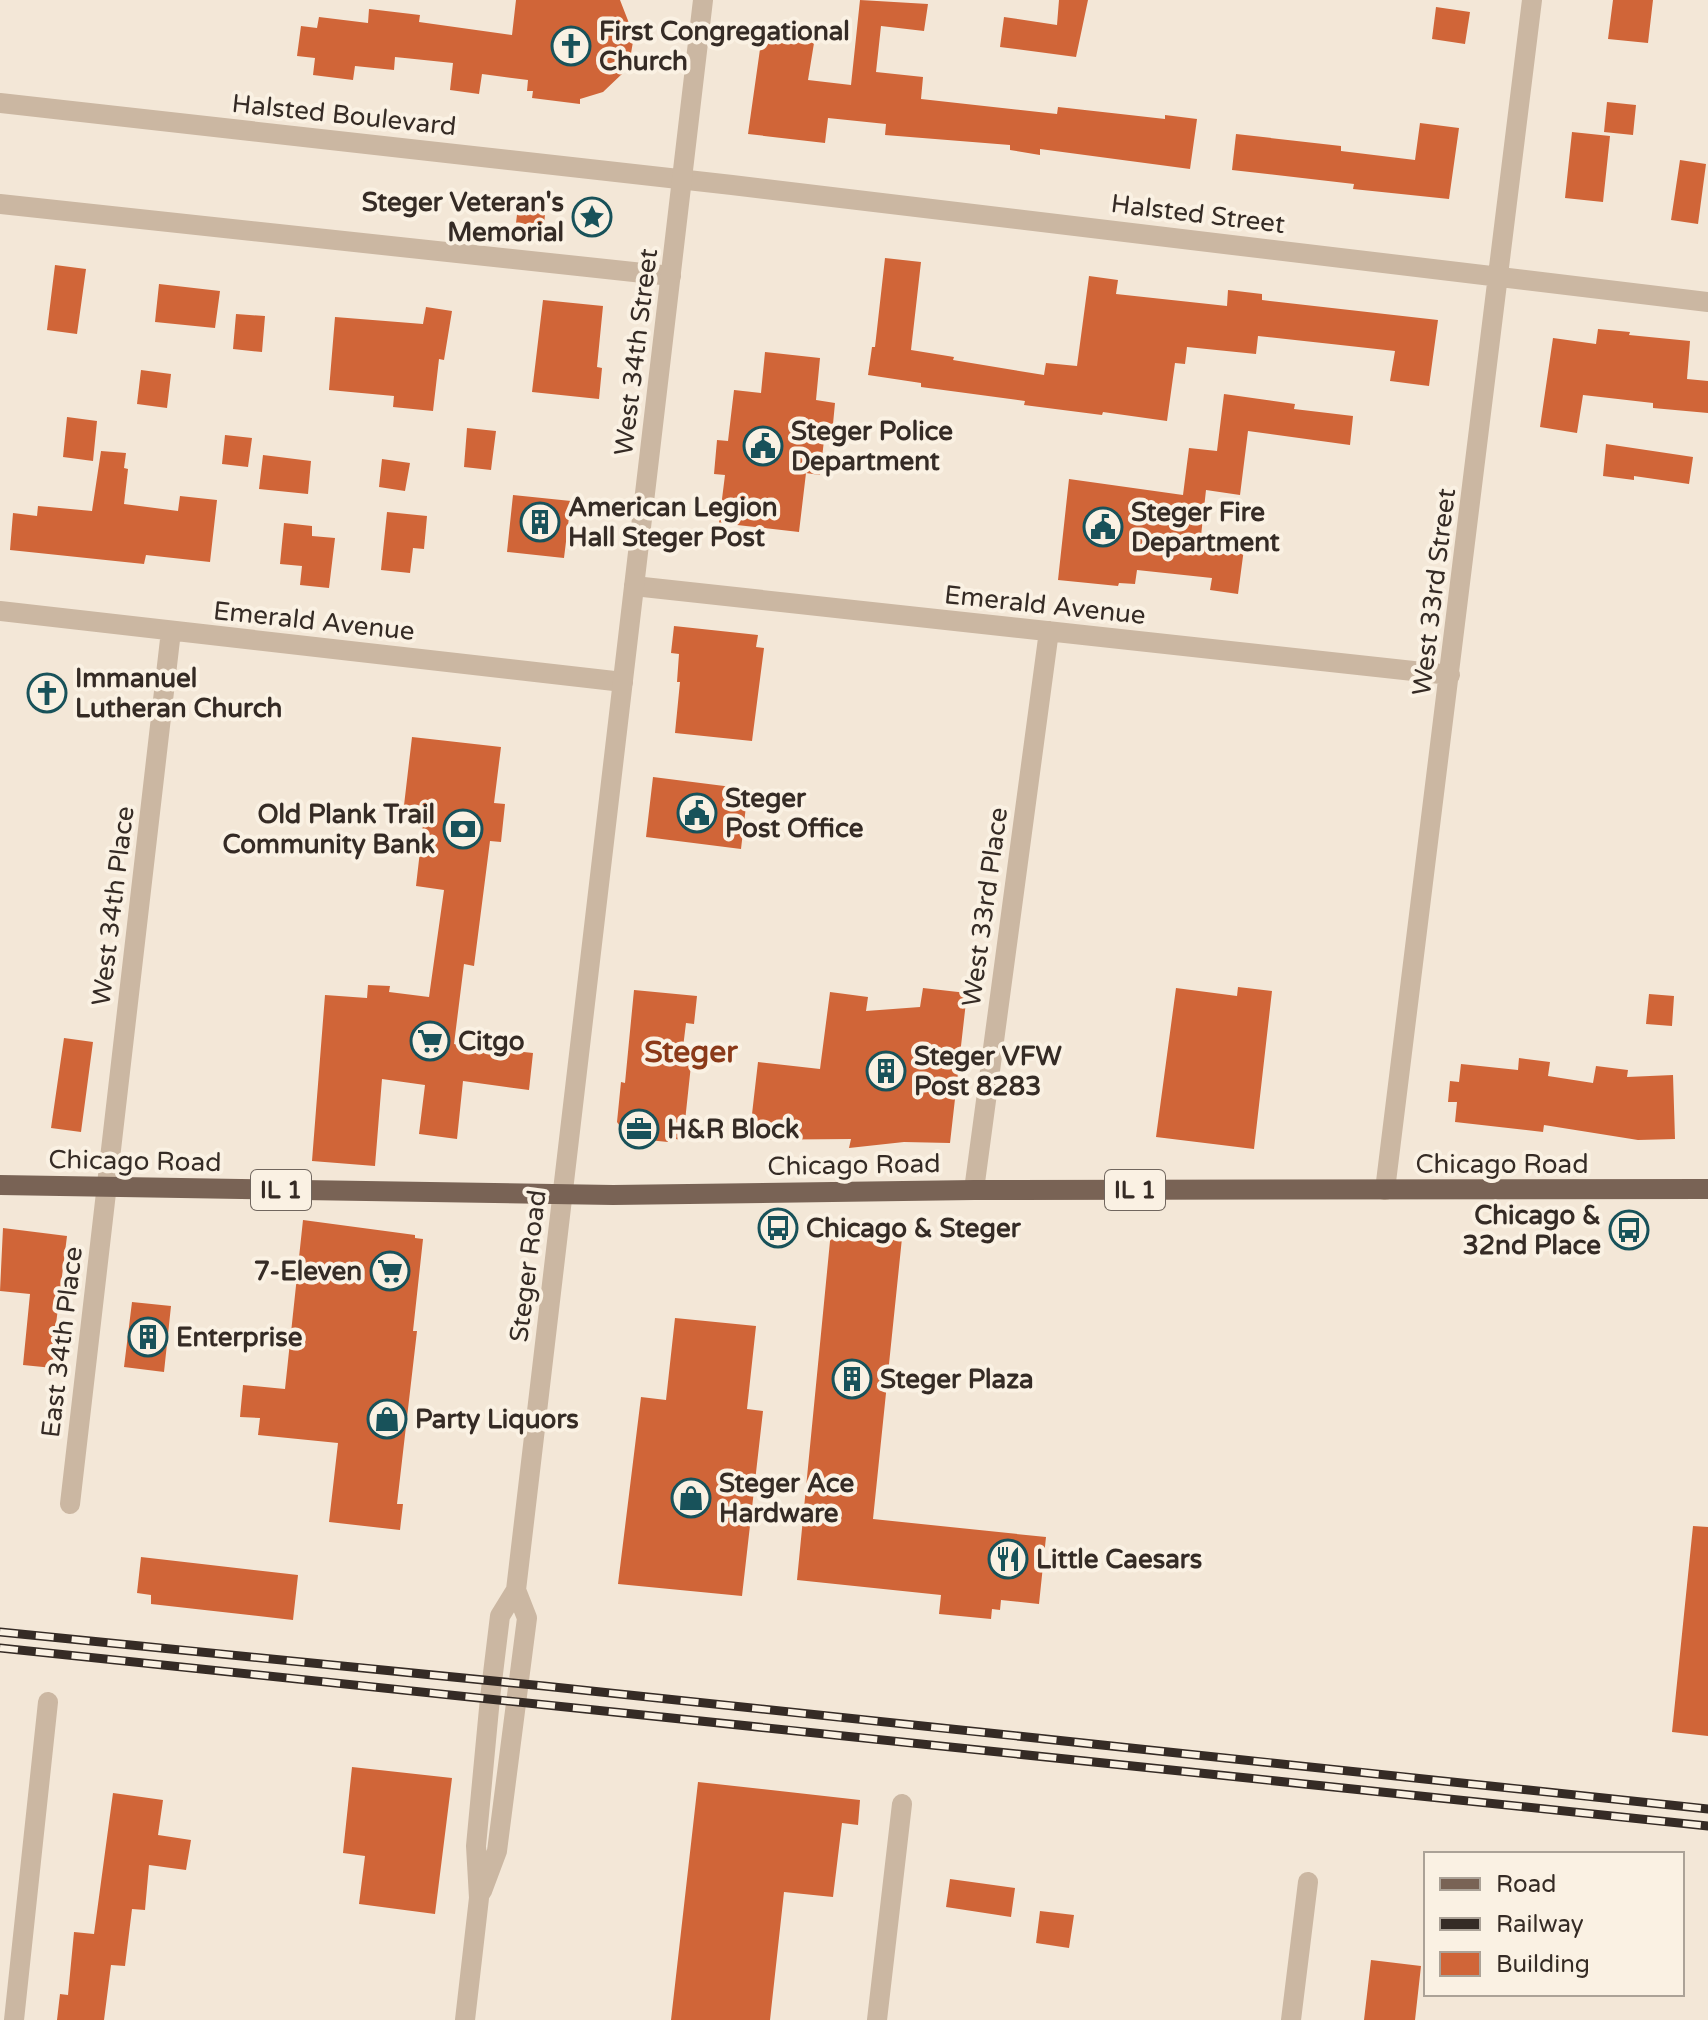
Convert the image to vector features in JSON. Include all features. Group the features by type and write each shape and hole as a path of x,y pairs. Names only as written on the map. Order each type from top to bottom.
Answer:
{"main road":[{"name":"Chicago Road","path":"0,1185 562,1195 974,1190 1708,1189"}],"street":[{"name":"West 34th Street","path":"592,949 703,0"},
{"name":"West 33rd Street","path":"1385,1190 1532,0"},
{"name":"Halsted Boulevard","path":"0,103 683,179"},
{"name":"Halsted Street","path":"683,179 1708,302"},
{"path":"0,204 671,276"},
{"name":"Emerald Avenue","path":"634,586 1450,675"},
{"name":"Emerald Avenue","path":"0,611 623,682"},
{"name":"West 34th Place","path":"107,1187 171,631"},
{"name":"West 33rd Place","path":"974,1190 1049,631"},
{"name":"Steger Road","path":"465,2020 479,1898 476,1846 490,1698 500,1616 516,1590 592,949"},
{"name":"East 34th Place","path":"70,1504 107,1187"},
{"path":"14,2020 48,1702"},
{"path":"877,2020 902,1804"},
{"path":"1291,2020 1308,1882"}],"building":[{"path":"516,0 620,0 634,36 630,59 623,73 603,92 580,99 580,104 532,98 533,91 527,91 528,80 482,74 479,94 450,90 453,63 395,57 394,70 355,66 353,80 313,75 315,58 297,56 301,26 317,28 319,17 368,23 369,9 420,15 419,22 512,35"},
{"path":"860,0 928,4 924,31 881,26 876,72 923,77 921,99 1057,114 1058,107 1165,119 1165,115 1197,119 1190,169 1040,149 1040,155 1010,150 1010,145 885,135 886,124 828,118 825,143 748,134 762,35 814,43 808,80 851,85"},
{"path":"1059,0 1088,0 1076,57 1000,47 1004,17 1057,25"},
{"path":"1613,0 1653,0 1648,43 1608,39"},
{"path":"1436,7 1470,12 1465,44 1432,39"},
{"path":"1607,102 1636,105 1633,135 1604,132"},
{"path":"1420,123 1459,128 1449,199 1353,189 1354,184 1232,170 1236,134 1341,146 1341,151 1415,160"},
{"path":"1572,132 1610,136 1603,202 1565,198"},
{"path":"1680,160 1706,164 1698,224 1671,220"},
{"path":"519,198 546,201 544,226 516,223"},
{"path":"885,258 921,262 911,350 954,357 953,360 1044,375 1046,363 1077,366 1089,276 1118,280 1116,294 1227,306 1228,290 1262,294 1262,300 1438,320 1429,386 1390,381 1395,351 1258,336 1256,354 1187,347 1185,364 1175,363 1167,421 1024,405 1025,401 921,387 921,383 868,375 872,347 875,347"},
{"path":"55,265 86,269 77,334 47,330"},
{"path":"159,284 220,291 215,328 155,322"},
{"path":"543,300 603,306 597,367 602,368 599,399 532,392"},
{"path":"426,307 452,311 444,360 439,359 433,411 393,407 394,396 329,390 335,317 423,324"},
{"path":"236,314 265,316 262,352 233,349"},
{"path":"1598,329 1690,341 1687,379 1708,381 1708,413 1653,408 1653,403 1583,395 1577,433 1540,427 1553,338 1596,344"},
{"name":"Steger Police Department","path":"765,352 820,358 816,400 835,403 833,424 826,423 820,475 806,473 799,532 719,523 725,475 714,474 717,440 728,441 734,390 761,393"},
{"path":"141,370 171,374 167,408 137,404"},
{"path":"1224,394 1295,404 1294,409 1353,416 1350,445 1248,431 1240,495 1206,490 1201,536 1245,541 1238,594 1210,590 1212,578 1137,570 1135,584 1119,583 1118,586 1058,580 1069,479 1183,495 1189,448 1217,451"},
{"path":"67,417 97,421 93,461 63,457"},
{"path":"467,428 496,431 491,470 464,467"},
{"path":"225,435 252,438 248,467 222,464"},
{"path":"1606,444 1693,457 1689,484 1634,476 1634,480 1603,476"},
{"path":"101,451 126,453 124,468 128,469 124,504 178,511 180,496 217,500 210,562 146,555 144,564 10,550 13,513 37,516 38,506 92,511"},
{"path":"263,455 311,461 308,494 259,489"},
{"path":"382,459 410,463 405,491 379,487"},
{"name":"American Legion Hall Steger Post","path":"513,495 571,501 564,558 507,552"},
{"path":"387,512 427,516 424,549 413,548 410,573 381,570"},
{"path":"284,523 312,526 312,536 335,538 329,588 300,585 302,566 280,564"},
{"path":"674,626 758,635 756,647 764,648 752,741 675,733 680,682 677,682 679,654 671,653"},
{"path":"412,737 501,747 494,803 505,804 501,842 490,841 474,966 464,964 454,1044 533,1053 529,1090 463,1081 457,1139 419,1134 425,1085 382,1079 375,1166 312,1161 325,995 367,998 368,985 390,986 389,992 429,997 444,890 416,886 424,816 403,814"},
{"name":"Steger Post Office","path":"653,777 748,789 741,849 646,837"},
{"path":"1238,987 1272,991 1254,1149 1156,1137 1176,988 1237,996"},
{"path":"923,988 967,993 950,1143 904,1142 849,1148 851,1139 749,1140 758,1062 820,1069 830,992 868,997 866,1011 920,1007"},
{"path":"634,990 697,996 694,1024 686,1023 681,1064 691,1065 683,1140 668,1138 668,1142 628,1138 617,1122 621,1082 625,1083"},
{"path":"1649,994 1674,996 1672,1026 1646,1024"},
{"path":"64,1038 93,1042 81,1132 51,1128"},
{"path":"1519,1058 1550,1062 1548,1076 1593,1083 1596,1066 1628,1070 1627,1077 1673,1075 1675,1139 1638,1140 1544,1125 1543,1132 1455,1122 1457,1102 1448,1102 1450,1081 1459,1082 1461,1064 1518,1070"},
{"path":"303,1220 415,1235 415,1238 423,1239 413,1331 417,1331 397,1504 403,1504 400,1530 329,1522 338,1443 258,1435 260,1418 240,1417 243,1385 285,1389"},
{"path":"3,1228 67,1236 53,1368 23,1365 30,1294 0,1291"},
{"name":"Steger Plaza","path":"831,1231 902,1238 873,1519 1046,1537 1039,1604 1001,1600 1000,1610 992,1609 991,1619 939,1614 941,1595 797,1580"},
{"name":"Enterprise","path":"132,1302 171,1306 164,1372 124,1367"},
{"name":"Steger Ace Hardware","path":"675,1318 756,1326 747,1409 763,1411 742,1596 618,1584 641,1397 666,1400"},
{"path":"1693,1526 1708,1527 1708,1736 1672,1732"},
{"path":"141,1557 298,1575 293,1620 151,1604 151,1595 137,1593"},
{"path":"352,1767 452,1778 435,1914 359,1904 365,1856 343,1853"},
{"path":"698,1782 860,1800 858,1825 842,1823 833,1897 784,1892 770,2020 671,2020"},
{"path":"113,1793 163,1800 158,1835 191,1840 186,1870 149,1865 145,1910 132,1909 125,1966 111,1965 104,2020 57,2020 60,1994 68,1995 74,1932 94,1934"},
{"path":"950,1879 1015,1888 1011,1917 946,1907"},
{"path":"1040,1911 1074,1915 1069,1948 1036,1943"},
{"path":"1371,1960 1421,1966 1415,2020 1364,2020"}],"railway":[{"path":"0,1632 1708,1809"},
{"path":"0,1648 1708,1826"}],"place":[{"name":"First Congregational Church","path":"571,46"},
{"name":"Steger Veteran's Memorial","path":"592,217"},
{"name":"Steger Police Department","path":"763,446"},
{"name":"American Legion Hall Steger Post","path":"540,522"},
{"name":"Steger Fire Department","path":"1103,527"},
{"name":"Immanuel Lutheran Church","path":"47,693"},
{"name":"Steger Post Office","path":"697,813"},
{"name":"Old Plank Trail Community Bank","path":"463,829"},
{"name":"Citgo","path":"430,1041"},
{"name":"Steger VFW Post 8283","path":"886,1071"},
{"name":"H&R Block","path":"639,1129"},
{"name":"Chicago & Steger","path":"778,1228"},
{"name":"Chicago & 32nd Place","path":"1629,1230"},
{"name":"7-Eleven","path":"390,1271"},
{"name":"Enterprise","path":"148,1337"},
{"name":"Steger Plaza","path":"852,1379"},
{"name":"Party Liquors","path":"387,1419"},
{"name":"Steger Ace Hardware","path":"691,1498"},
{"name":"Little Caesars","path":"1008,1559"}],"district":[{"name":"Steger","path":"691,1052"}]}
